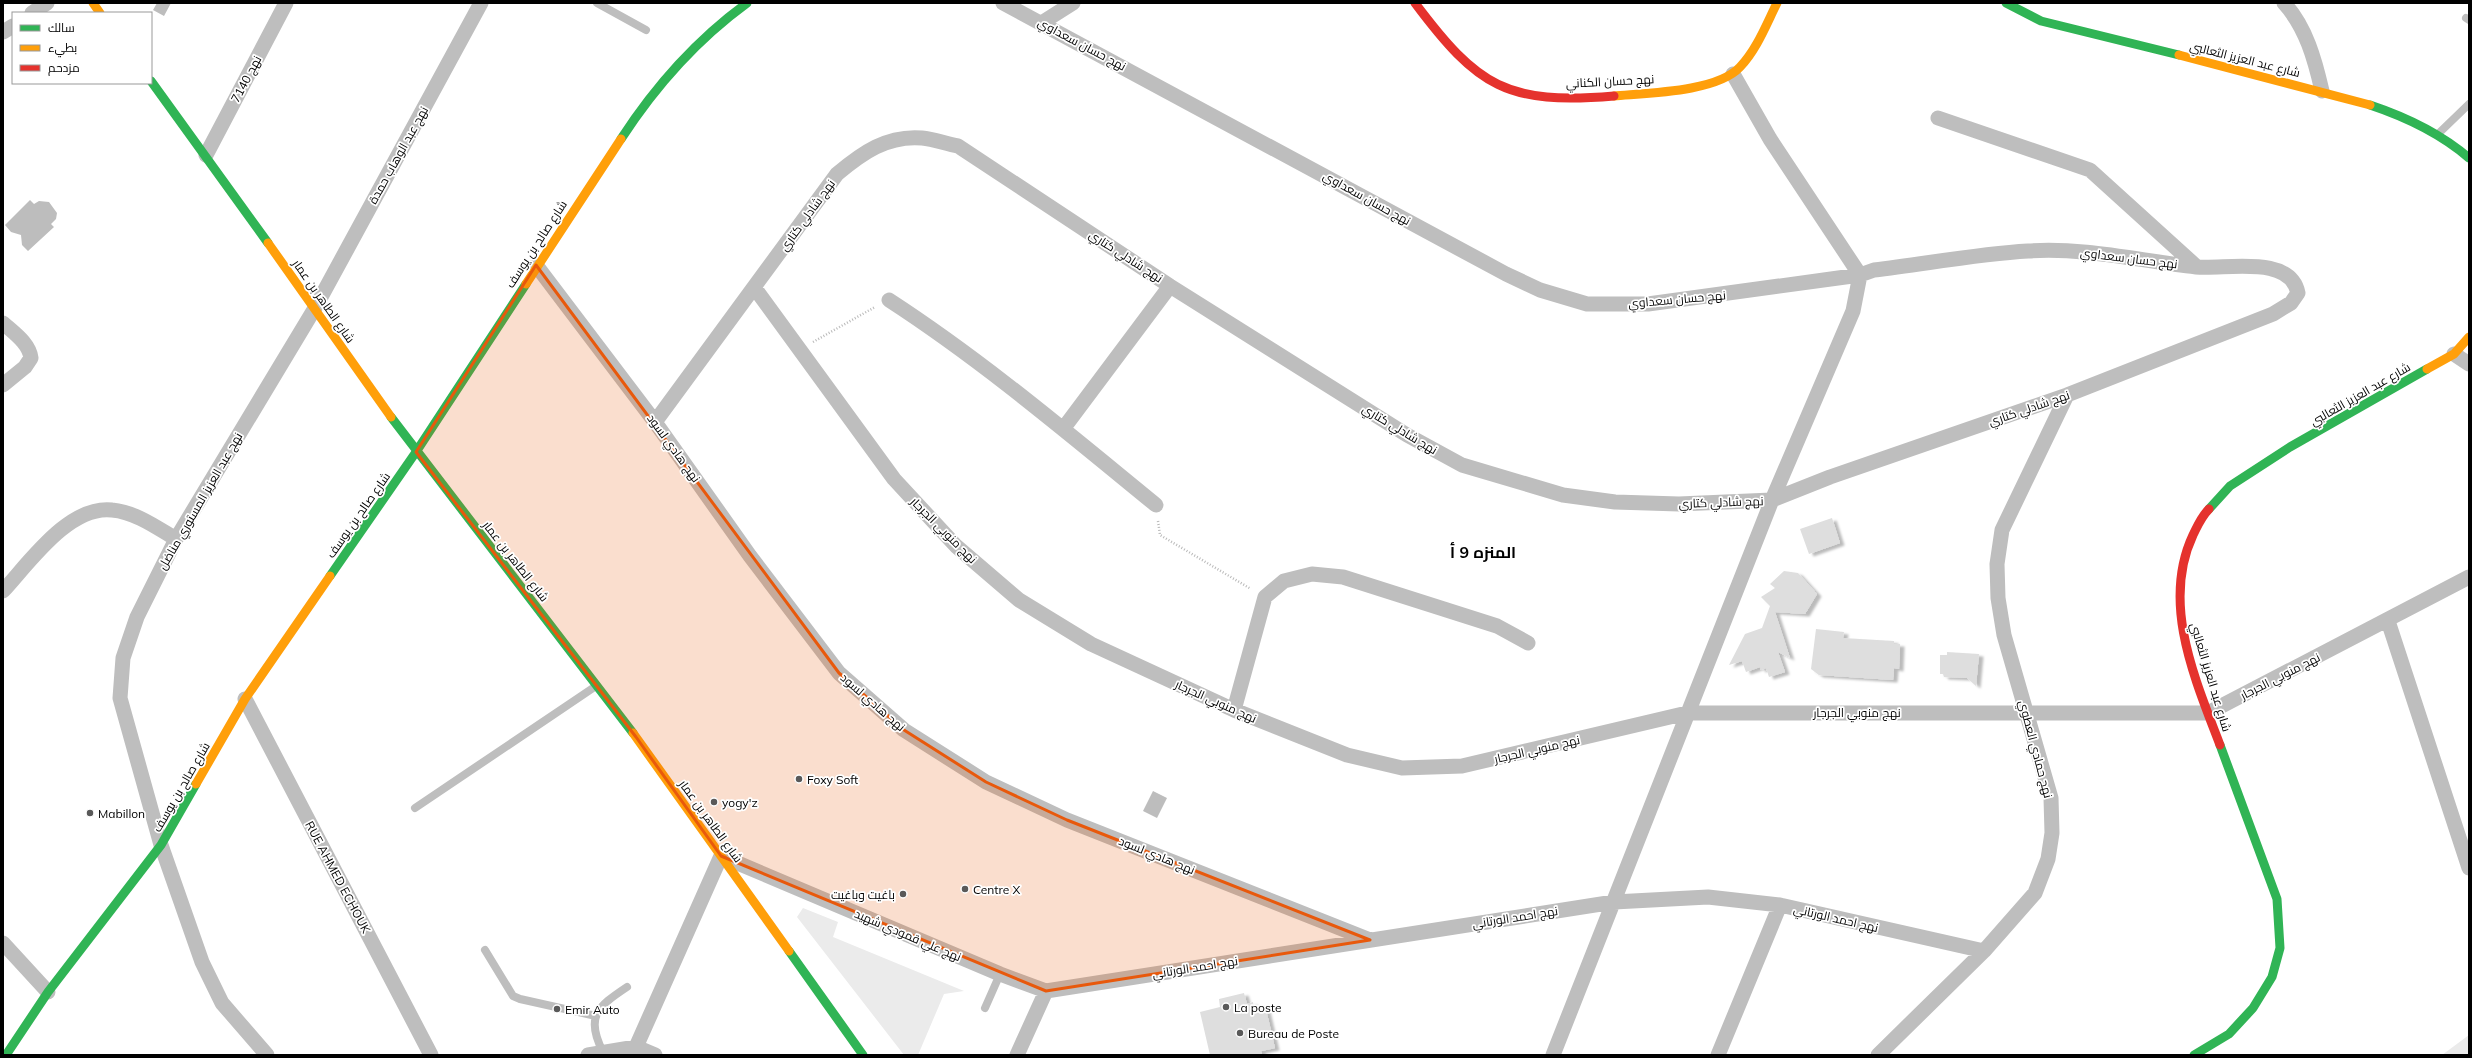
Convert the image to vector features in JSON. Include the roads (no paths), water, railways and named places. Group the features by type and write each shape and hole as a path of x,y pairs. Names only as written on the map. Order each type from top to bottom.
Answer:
{"street":[{"path":"34,12 47,3"},
{"path":"93,3 99,12"},
{"name":"نهج 7140","path":"206,154 286,3"},
{"name":"نهج عبد الوهاب حمدة","path":"315,308 481,3"},
{"name":"شارع صالح بن يوسف","path":"6,1055 48,992 161,845 245,699 416,452 536,265 648,98 684,56 729,15 747,3"},
{"name":"نهج حسان سعداوي","path":"1003,3 1043,22 1506,274 1540,290 1587,304 1648,304 1860,275 1874,270 2028,251 2101,252 2197,267 2260,266 2288,275 2296,284"},
{"path":"1043,22 1072,3"},
{"name":"نهج حسان الكناني","path":"1415,3 1460,57 1478,75 1495,85 1517,92 1584,98 1718,82 1733,74 1746,59 1777,3"},
{"name":"شارع عبد العزيز الثعالبي","path":"2006,3 2041,21 2322,91 2385,111 2438,134 2462,150 2469,158"},
{"path":"2284,3 2300,25 2311,49 2322,91"},
{"path":"3,32 12,27"},
{"path":"1553,1055 1772,500 1853,311 1860,275 1770,139 1733,74"},
{"name":"شارع الطاهر بن عمار","path":"152,82 206,154 416,452 597,686 864,1055"},
{"path":"1938,118 2090,170 2197,267"},
{"name":"نهج شادلي كتاري","path":"655,422 836,174 864,152 898,139 922,138 958,146 1170,286 1407,435 1462,465 1563,495 1615,502 1679,504 1772,500 1830,477 2067,395 2273,314 2291,303 2298,293 2296,284"},
{"name":"نهج هادي لسود","path":"536,265 655,422 750,556 839,673 904,730 986,782 1067,820 1370,940"},
{"path":"1063,429 1170,286"},
{"name":"نهج منوبي الجرجار","path":"754,287 798,350 894,479 956,546 1019,600 1090,644 1234,710 1347,755 1402,768 1462,766 1687,713 2208,713 2388,621 2469,577"},
{"path":"889,300 918,319 1063,429 1156,505"},
{"name":"نهج عبد العزيز المستوري مناضل","path":"268,1055 222,1003 202,962 161,845 120,698 123,658 137,617 176,539 315,308"},
{"path":"3,323 30,350 31,358 25,367 3,385"},
{"name":"شارع عبد العزيز الثعالبي","path":"2194,1055 2228,1035 2254,1008 2271,979 2279,955 2281,930 2277,899 2208,713 2182,631 2179,590 2185,552 2202,516 2230,486 2270,460 2454,354 2469,337"},
{"path":"2454,354 2469,364"},
{"name":"نهج حمادي العطوي","path":"1878,1055 1984,951 2035,893 2048,858 2052,833 2051,798 2004,635 1998,598 1997,564 2002,530 2067,395"},
{"path":"3,591 63,527 88,512 112,510 140,518 176,539"},
{"path":"1234,710 1265,597 1284,581 1312,574 1343,577 1497,626 1528,643"},
{"path":"2388,621 2469,868"},
{"name":"RUE AHMED ECHOUK","path":"245,699 431,1055"},
{"path":"636,1047 721,856"},
{"name":"نهج علي قمودي شهيد","path":"721,856 1000,974 1046,991"},
{"name":"نهج احمد الورتاني","path":"1046,991 1614,902 1708,897 1780,905 1984,951"},
{"path":"1718,1055 1780,905"},
{"path":"3,943 48,992"},
{"path":"1017,1055 1046,991"},
{"path":"588,1055 636,1047 655,1055"}],"lane":[{"path":"597,3 646,30"},
{"path":"2438,134 2469,104"},
{"path":"415,808 597,686"},
{"path":"485,950 513,996 520,1000 596,1016"},
{"path":"986,1008 1000,974"},
{"path":"603,1052 594,1036 596,1016 600,1008 627,987"}],"place":[{"name":"Foxy Soft","path":"799,779"},
{"name":"yogy'z","path":"714,802"},
{"name":"Mabillon","path":"90,813"},
{"name":"Centre X","path":"965,889"},
{"name":"باغيت وباغيت","path":"903,894"},
{"name":"La poste","path":"1226,1007"},
{"name":"Emir Auto","path":"557,1009"},
{"name":"Bureau de Poste","path":"1240,1033"}],"district":[{"name":"المنزه 9 أ","path":"1483,552"}]}
